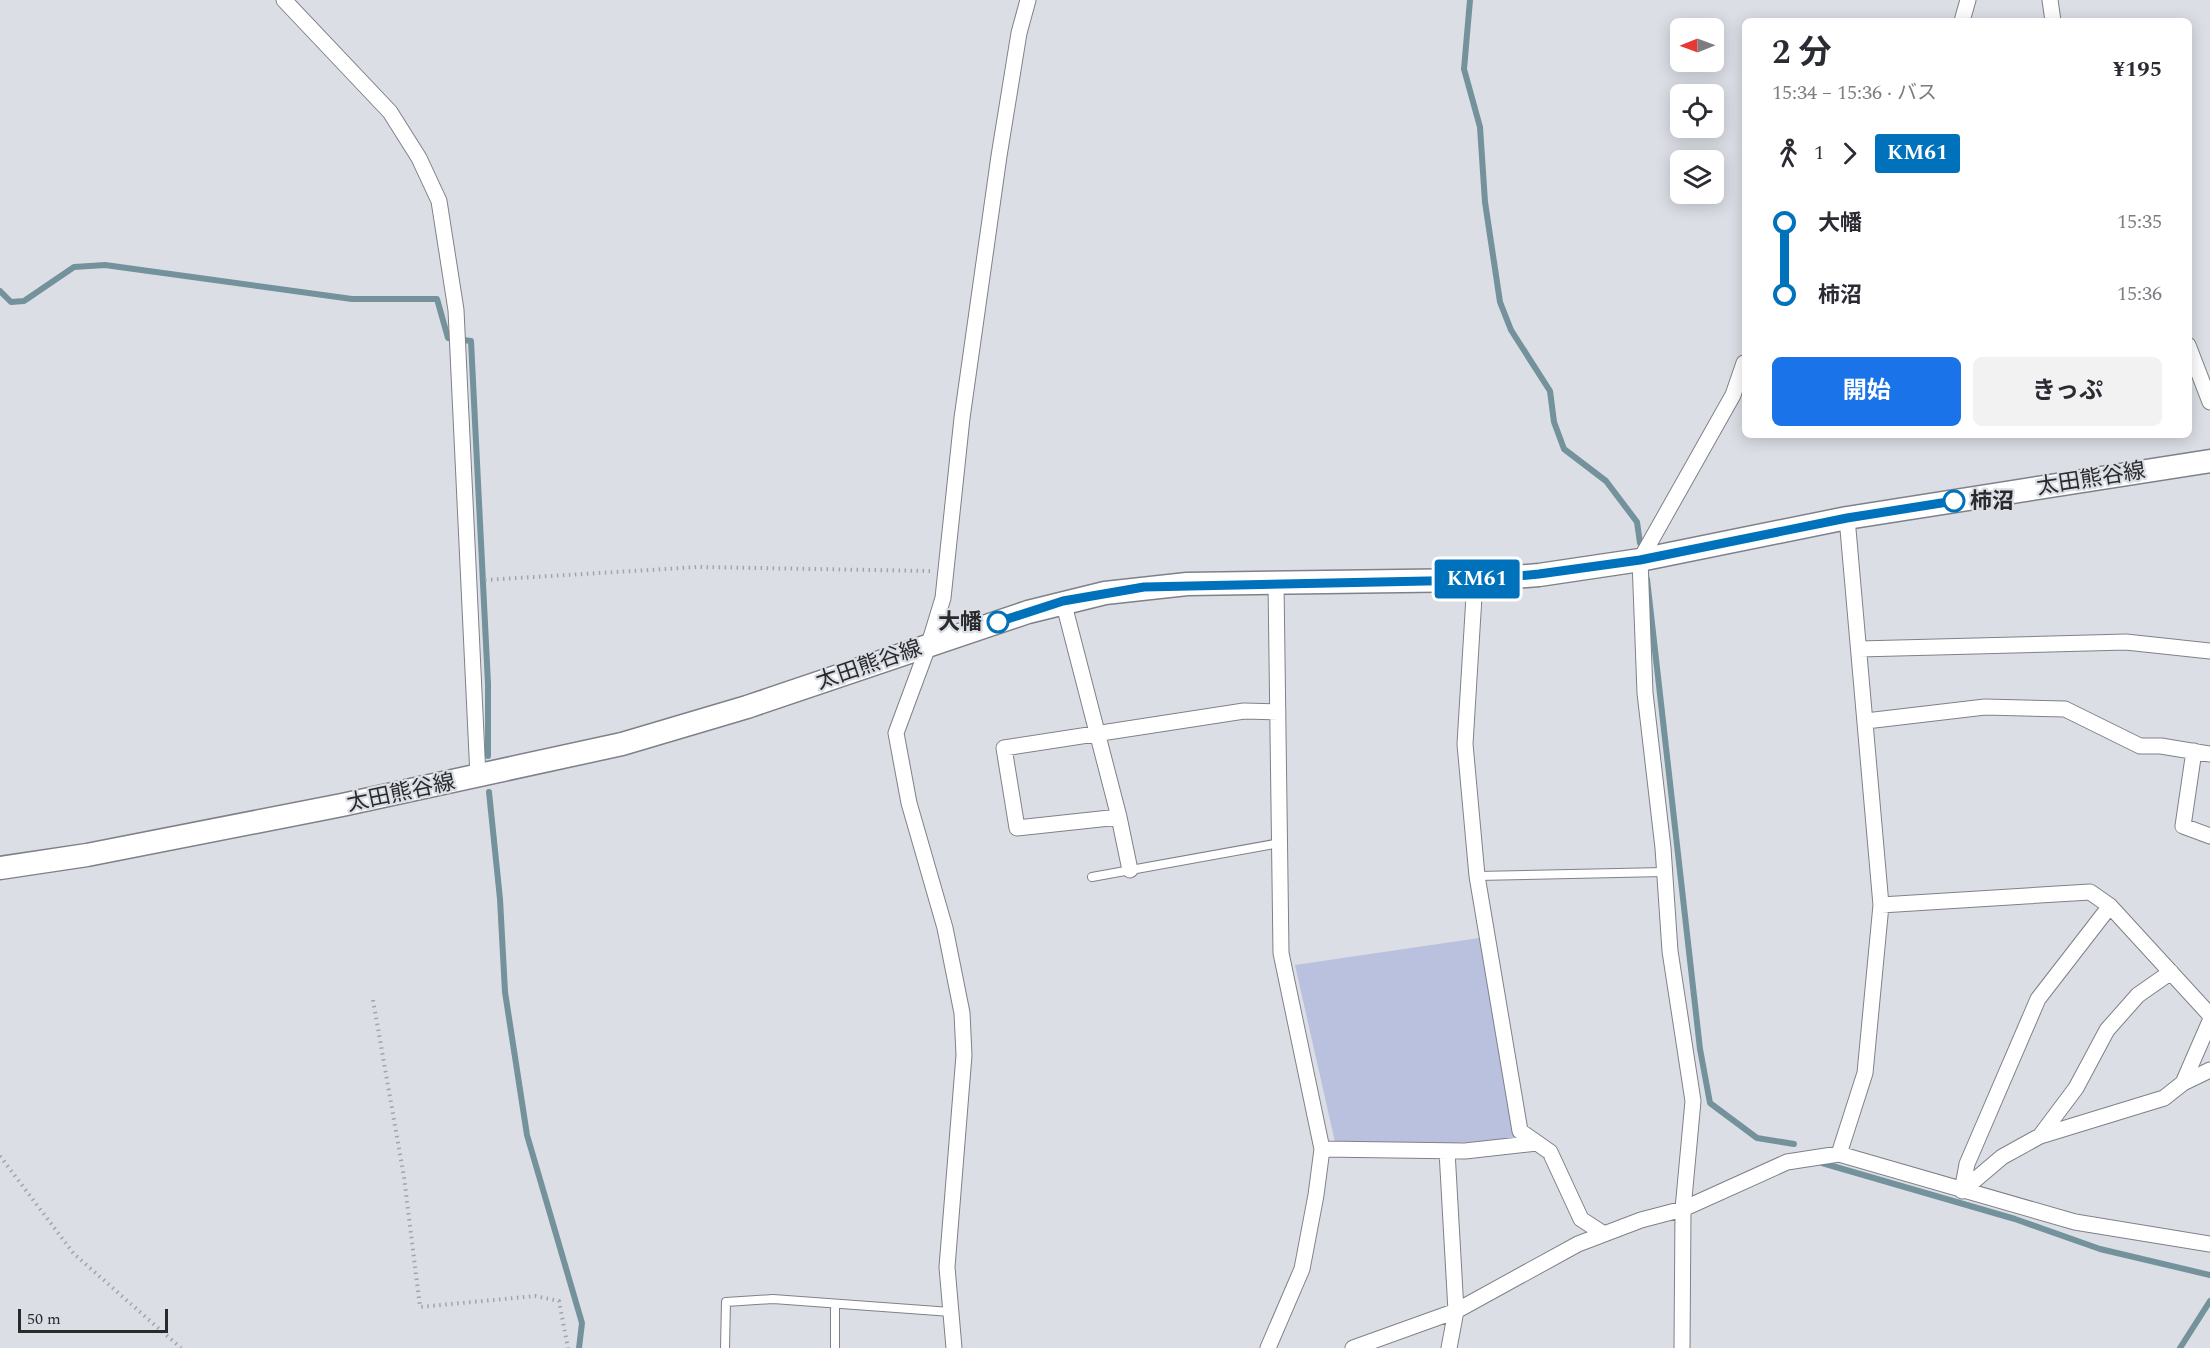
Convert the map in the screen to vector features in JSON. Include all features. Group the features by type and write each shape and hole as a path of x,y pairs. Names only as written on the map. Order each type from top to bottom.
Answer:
{"main road":[{"name":"太田熊谷線","path":"0,868 87,855 478,777 670,730 1063,601 1144,587 1475,580 1539,574 1640,560 1847,518 2210,461"}],"street":[{"path":"284,0 390,112 419,158 439,201 457,326 478,777"},
{"path":"954,1348 947,1268 964,1055 962,1012 945,928 909,803 896,733 929,644 943,598 962,418 999,156 1019,33 1028,0"},
{"path":"1963,18 1968,0"},
{"path":"2050,0 2053,18"},
{"path":"2192,355 2210,402"},
{"path":"1682,1348 1683,1209 1694,1101 1670,951 1645,693 1640,560 1733,395 1742,369"},
{"path":"1839,1154 1865,1073 1881,905 1847,518"},
{"path":"1475,580 1465,744 1478,876 1520,1131 1550,1152 1581,1219 1604,1234"},
{"path":"1268,1348 1302,1269 1322,1149 1281,953 1276,583"},
{"path":"1063,601 1119,817 1130,870"},
{"path":"1859,649 2126,642 2210,651"},
{"path":"1866,721 1985,708 2065,709 2089,719 2133,744 2210,754"},
{"path":"1119,817 1017,828 1004,748 1244,711 1278,711"},
{"path":"2194,751 2183,826 2210,836"},
{"path":"1881,905 2090,892 2110,906 2210,1015"},
{"path":"1962,1191 1966,1164 2038,999 2110,906"},
{"path":"2040,1136 2076,1088 2107,1030 2138,995 2171,972"},
{"path":"2183,1083 2210,1021"},
{"path":"1962,1191 2002,1157 2040,1136 2164,1098 2183,1083 2210,1070"},
{"path":"1322,1149 1448,1151 1537,1143"},
{"path":"1448,1151 1456,1311 1449,1348"},
{"path":"1353,1348 1456,1311 1578,1244 1683,1209 1787,1162 1839,1154 2075,1222 2210,1244"}],"lane":[{"path":"1092,877 1280,843"},
{"path":"1478,876 1664,872"},
{"path":"725,1348 726,1302 772,1299 951,1312"},
{"path":"835,1305 835,1348"}],"path":[{"path":"469,581 698,567 946,572"},
{"path":"373,1000 404,1177 420,1307 535,1296 559,1301 568,1348"},
{"path":"0,1156 74,1254 181,1348"}],"shaded area":[{"path":"1479,938 1515,1139 1454,1143 1335,1142 1295,965"}],"waterway":[{"path":"1470,0 1464,69 1480,127 1485,202 1500,302 1511,330 1550,391 1554,422 1564,449 1606,481 1637,522 1640,543"},
{"path":"0,291 11,302 24,301 74,267 105,265 352,299 437,299 448,338 471,341 488,684 488,756"},
{"path":"1647,579 1700,1049 1710,1103 1757,1138 1794,1144"},
{"path":"489,792 500,899 505,992 527,1135 582,1323 579,1348"},
{"path":"1822,1163 2015,1219 2100,1249 2210,1275"},
{"path":"2180,1348 2210,1301"}],"bus line":[{"name":"KM61","path":"998,622 1063,601 1144,587 1187,584 1475,580 1539,574 1640,560 1847,518 1954,501"}],"place":[{"name":"柿沼","path":"1954,501"},
{"name":"大幡","path":"998,622"}]}
